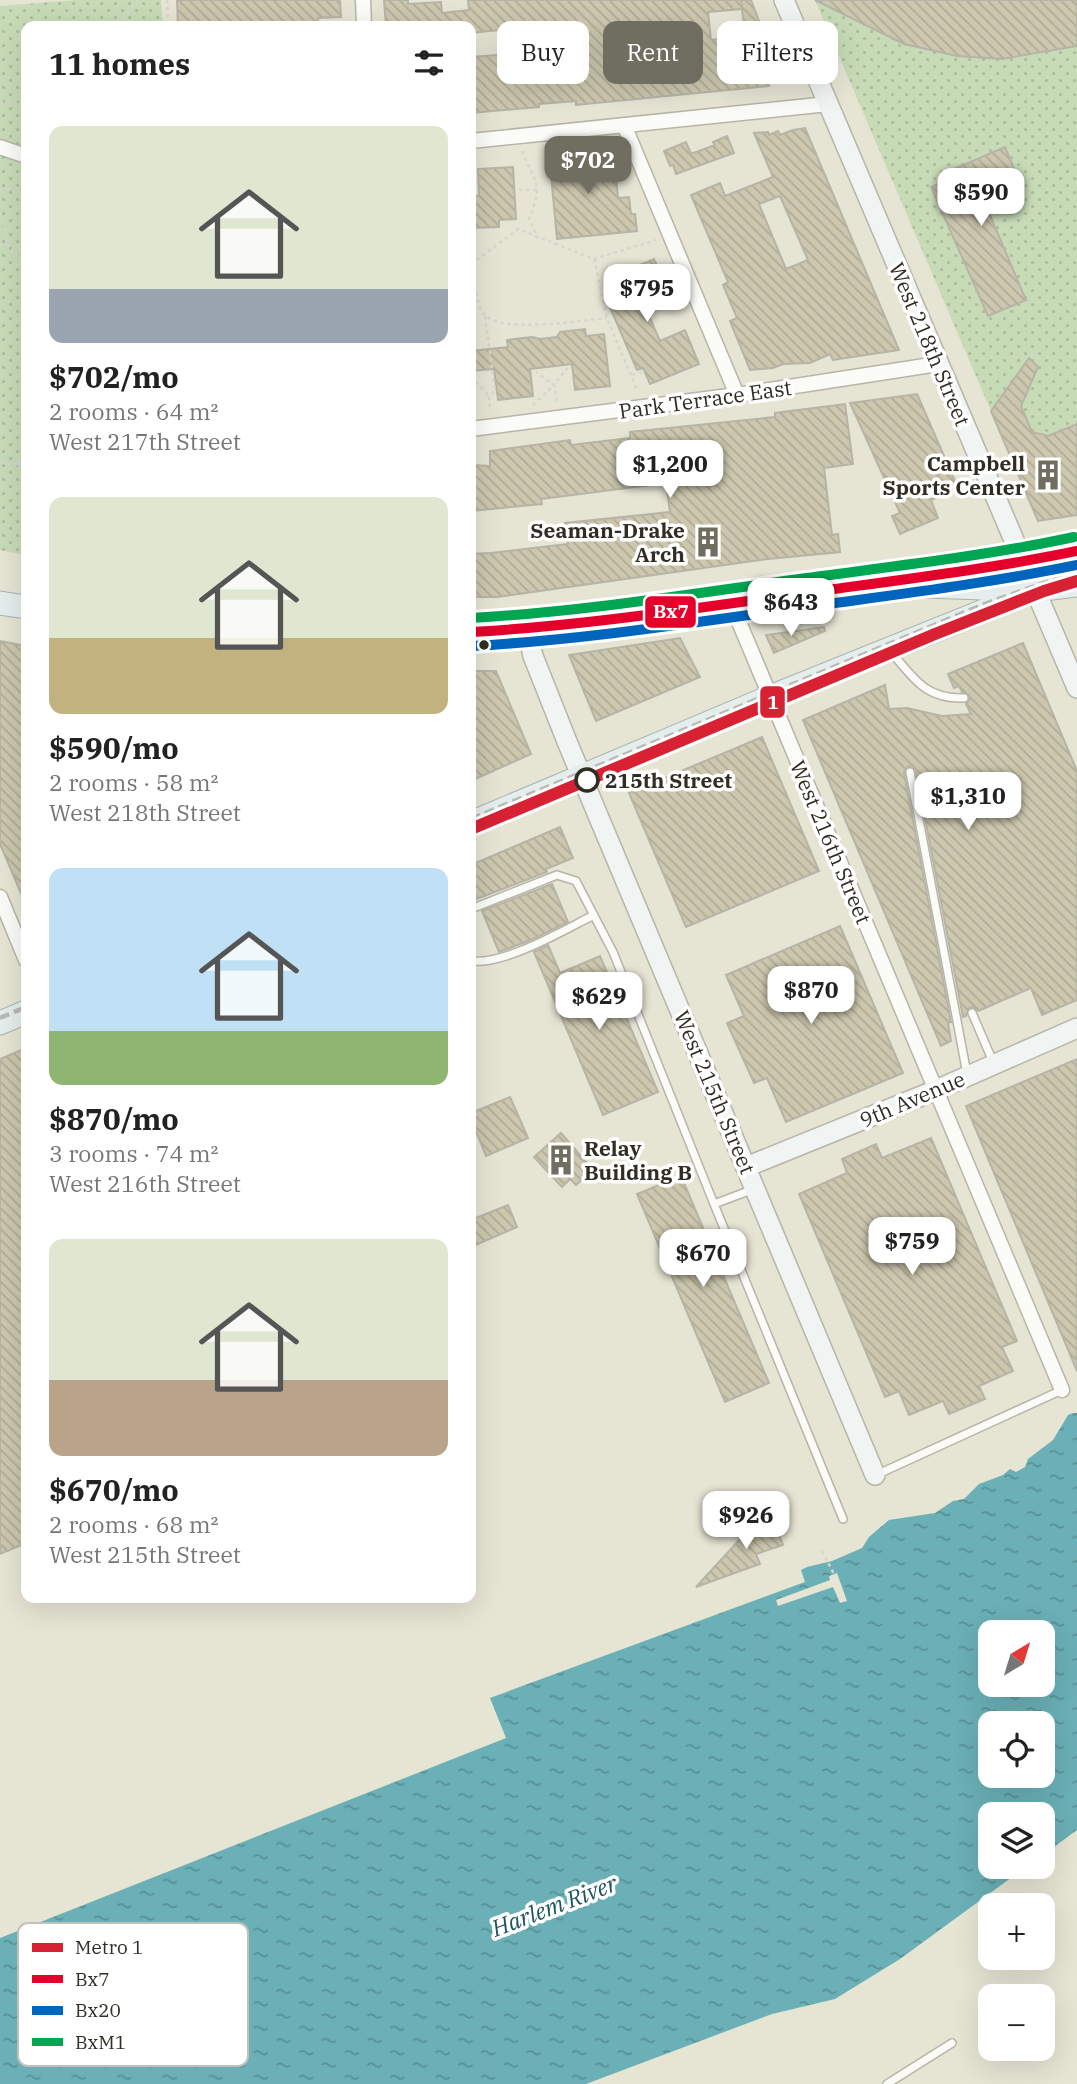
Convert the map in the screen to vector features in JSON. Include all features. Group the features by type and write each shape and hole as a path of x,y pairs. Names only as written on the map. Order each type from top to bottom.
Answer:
{"main road":[{"path":"476,632 527,629 731,603 1024,562 1077,551"},
{"path":"860,585 1036,590 1077,585"},
{"path":"476,821 770,697 1036,590"},
{"path":"0,603 21,606"},
{"path":"0,1023 21,1014"}],"street":[{"path":"363,0 364,21"},
{"name":"West 218th Street","path":"784,0 1077,688"},
{"path":"476,140 828,104"},
{"path":"624,125 737,395"},
{"path":"0,147 21,154"},
{"name":"Park Terrace East","path":"476,428 737,395 938,364"},
{"name":"West 216th Street","path":"731,603 1062,1390"},
{"name":"West 215th Street","path":"527,629 533,656 582,778 875,1475"},
{"path":"0,897 21,948"},
{"name":"9th Avenue","path":"746,1167 936,1090 1077,1028"}],"lane":[{"path":"889,650 921,686 944,699 964,698"},
{"path":"910,772 967,1076"},
{"path":"476,907 557,875 576,881 613,952 843,1519"},
{"path":"476,962 485,963 533,945 594,915"},
{"path":"972,1013 994,1064"},
{"path":"714,1205 755,1188"},
{"path":"875,1475 1062,1390"},
{"path":"887,2084 952,2043"}],"path":[{"path":"123,21 137,0"},
{"path":"167,0 168,21"},
{"path":"0,103 21,100"},
{"path":"520,148 538,190 529,218 538,238"},
{"path":"0,190 21,187"},
{"path":"519,190 538,190"},
{"path":"0,213 8,244 21,261"},
{"path":"476,261 518,229 594,259 656,240"},
{"path":"0,244 8,244"},
{"path":"594,259 607,318 637,390"},
{"path":"476,288 481,311 493,322 511,325 607,318"},
{"path":"485,316 495,391 489,396"},
{"path":"533,405 569,366"},
{"path":"536,372 554,385 557,401"},
{"path":"632,376 643,372"},
{"path":"476,382 489,396 490,408"},
{"path":"18,464 21,460"},
{"path":"0,463 18,464"},
{"path":"18,464 21,468"},
{"path":"822,1551 834,1574"}],"green space":[{"path":"77,0 161,0 163,21 21,21 21,554 0,550 0,6"},
{"path":"815,0 1077,0 1077,514 1038,521 838,54 838,21 824,21"}],"water":[{"name":"Harlem River","path":"1077,1413 1077,1830 1055,1846 1055,1802 978,1802 978,1879 1010,1879 990,1893 978,1893 978,1902 900,1959 835,1999 772,2014 586,2084 0,2084 0,1938 18,1931 18,2066 248,2066 248,1923 38,1923 506,1738 490,1698 805,1582 801,1570 862,1548 869,1537 889,1520 935,1513 953,1501 964,1499 979,1484 1003,1475 1010,1469 1016,1472 1025,1467 1028,1459 1053,1440 1068,1415"}],"pier":[{"path":"837,1573 847,1601 840,1603 833,1587 778,1606 776,1600 830,1580 829,1576"}],"building":[{"path":"177,0 340,0 341,17 318,18 318,21 178,21"},
{"path":"384,0 408,0 408,4 441,2 442,13 469,10 468,0 751,0 759,21 743,21 742,9 708,12 711,40 717,39 717,84 769,86 576,105 576,101 539,104 539,107 476,113 476,57 497,55 497,84 589,84 589,21 497,21 497,30 476,32 476,21 386,21"},
{"path":"815,0 1077,0 1077,46 1002,59 957,56 904,44"},
{"path":"805,128 899,350 833,360 830,354 810,363 783,364 773,368 750,370 730,321 737,318 723,285 728,282 691,195 720,183 725,196 773,177 754,133 768,132 769,135 778,131 780,135","holes":["780,196 808,260 786,269 759,204"]},
{"path":"727,136 734,153 676,174 664,151 686,142 691,154 715,145 713,142"},
{"path":"1005,147 1018,178 981,194 1026,300 988,316 931,187 958,176 954,169"},
{"path":"608,149 609,166 615,165 618,198 629,197 637,231 557,239 549,154"},
{"path":"513,167 516,219 499,220 499,227 476,228 478,169"},
{"path":"654,259 668,292 643,302 660,341 685,330 699,364 650,384 643,368 637,370 606,298 613,295 606,279"},
{"path":"585,329 586,336 604,334 610,386 575,390 572,364 530,369 533,396 498,400 494,369 476,371 476,350 508,347 507,340 557,337 560,332"},
{"name":"Campbell Sports Center","path":"1029,358 1038,367 1021,406 1032,432 1048,436 1077,424 1077,515 1038,521 991,411"},
{"path":"917,394 958,488 931,500 938,518 900,534 892,516 900,513 850,403"},
{"path":"845,404 853,464 824,468 832,535 838,534 840,552 768,559 497,597 476,597 476,554 568,544 565,523 670,512 666,483 541,499 542,504 476,511 476,465 490,466 490,451 570,440 571,445 630,438 630,432 775,417 775,413"},
{"path":"824,627 825,631 774,653 766,635"},
{"path":"680,638 700,677 596,721 569,655"},
{"path":"0,641 21,645 21,893 0,844"},
{"path":"1023,643 1077,771 1077,1000 1042,1015 1031,988 978,1011 973,1007 969,1008 963,1017 916,771 908,766 904,773 951,1022 948,1023 951,1041 941,1046 803,720 885,685 889,709 907,708 942,716 971,714 966,704 970,699 969,695 962,692 959,686 954,688 948,674"},
{"path":"476,671 496,671 531,754 476,779"},
{"path":"762,737 819,871 686,927 629,793"},
{"path":"560,827 573,858 546,869 547,872 476,899 476,863"},
{"path":"552,884 568,922 499,952 482,911"},
{"path":"840,926 903,1073 786,1122 767,1078 754,1083 727,1023 744,1016 726,975"},
{"path":"548,945 560,973 600,956 658,1092 603,1115 534,952"},
{"path":"21,1050 21,1545 0,1554 0,1059"},
{"path":"1077,1059 1077,1371 966,1106"},
{"path":"510,1097 528,1138 486,1156 476,1131 476,1111"},
{"name":"Relay Building B","path":"561,1133 587,1163 583,1167 589,1173 576,1185 570,1179 562,1187 534,1157"},
{"path":"931,1138 1017,1341 1002,1347 1013,1371 979,1386 985,1399 949,1414 943,1401 909,1415 899,1391 885,1397 799,1194 847,1173 842,1159 876,1144 882,1158"},
{"path":"681,1176 769,1383 725,1402 637,1194"},
{"path":"508,1205 517,1227 476,1245 476,1218"},
{"path":"773,1519 783,1545 756,1554 760,1564 696,1587 752,1526"}],"railway":[{"path":"476,817 987,603 1077,571"},
{"path":"0,1018 21,1009"}],"metro line":[{"name":"1","path":"476,827 935,634 1044,591 1077,581"}],"transit line":[{"name":"BxM1","path":"476,618 551,612 672,597 969,556 1074,537"},
{"name":"Bx7","path":"476,632 553,626 676,611 973,570 1077,551"},
{"name":"Bx20","path":"476,646 554,640 676,625 938,589 1077,565"}],"place":[{"name":"Campbell Sports Center","path":"1048,475"},
{"name":"Seaman-Drake Arch","path":"708,542"},
{"name":"215th Street","path":"587,780"},
{"name":"Relay Building B","path":"561,1160"}]}
